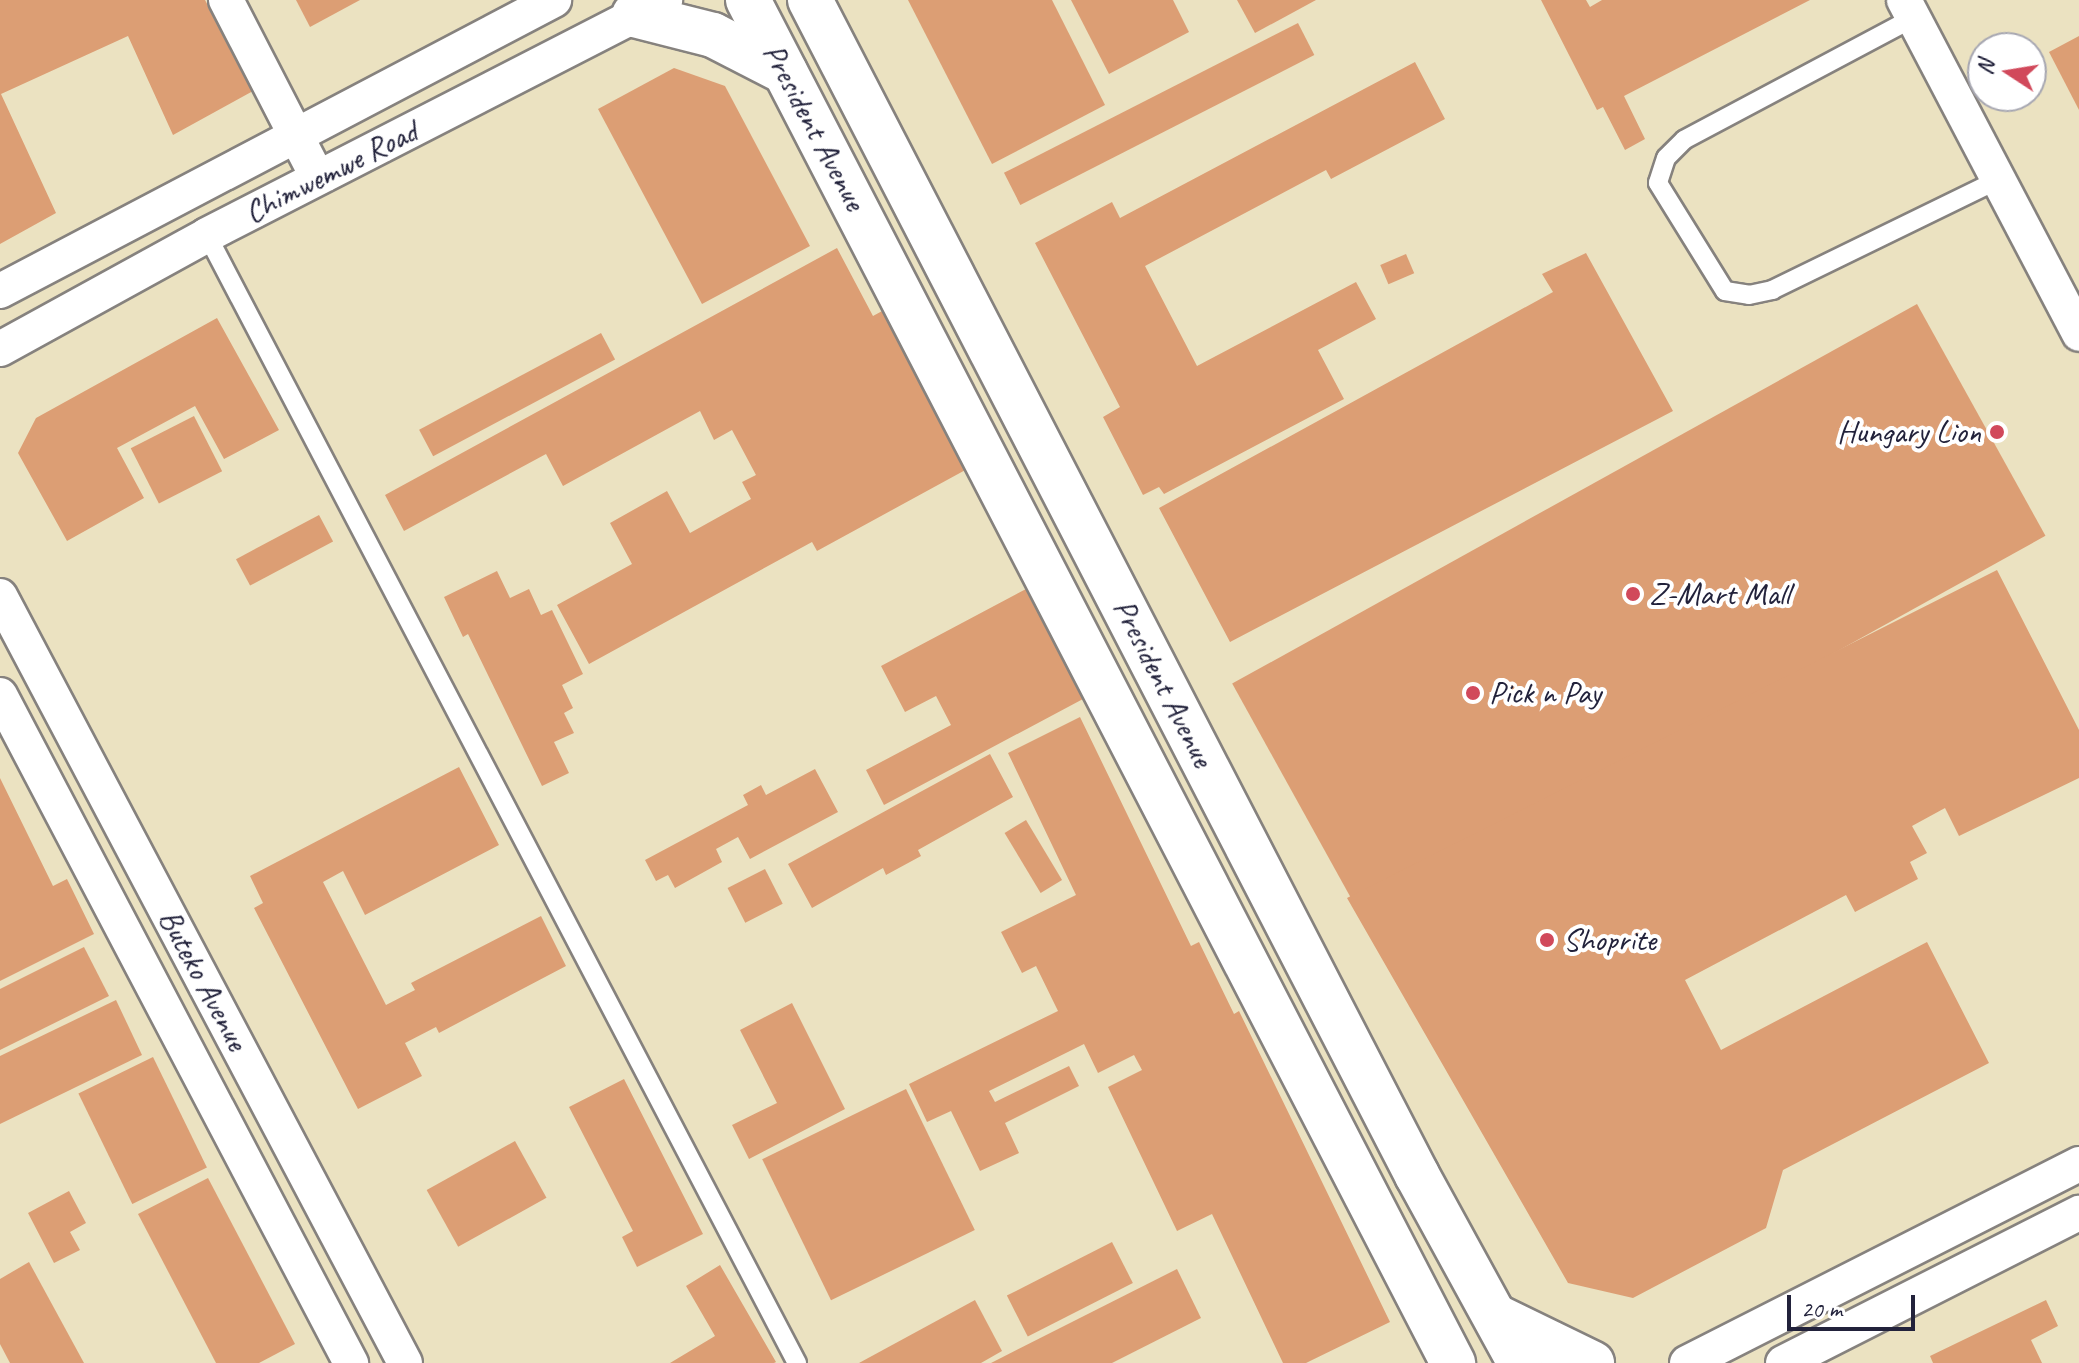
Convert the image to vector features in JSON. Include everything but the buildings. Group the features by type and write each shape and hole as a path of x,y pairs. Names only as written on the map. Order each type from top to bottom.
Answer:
{"main road":[{"name":"President Avenue","path":"748,0 1452,1362"},
{"name":"President Avenue","path":"810,0 829,19 1417,1175 1520,1363"},
{"path":"649,8 713,35 785,72"},
{"path":"1495,1316 1592,1363"}],"street":[{"path":"226,0 318,178"},
{"name":"Chimwemwe Road","path":"0,291 294,132 554,0"},
{"name":"Chimwemwe Road","path":"0,349 207,235 649,8"},
{"path":"1908,9 2079,334"},
{"name":"Buteko Avenue","path":"0,596 405,1363"},
{"name":"Buteko Avenue","path":"0,695 351,1363"},
{"path":"1687,1363 2079,1164"},
{"path":"1783,1363 2079,1213"},
{"path":"294,1254 335,1230"}],"lane":[{"path":"1908,9 1684,140 1666,158 1658,183 1725,291 1749,295 1772,290 1998,180"},
{"path":"207,235 797,1363"}],"place":[{"name":"Hungary Lion","path":"1997,432"},
{"name":"Z-Mart Mall","path":"1633,594"},
{"name":"Pick n Pay","path":"1473,693"},
{"name":"Shoprite","path":"1547,940"}]}
